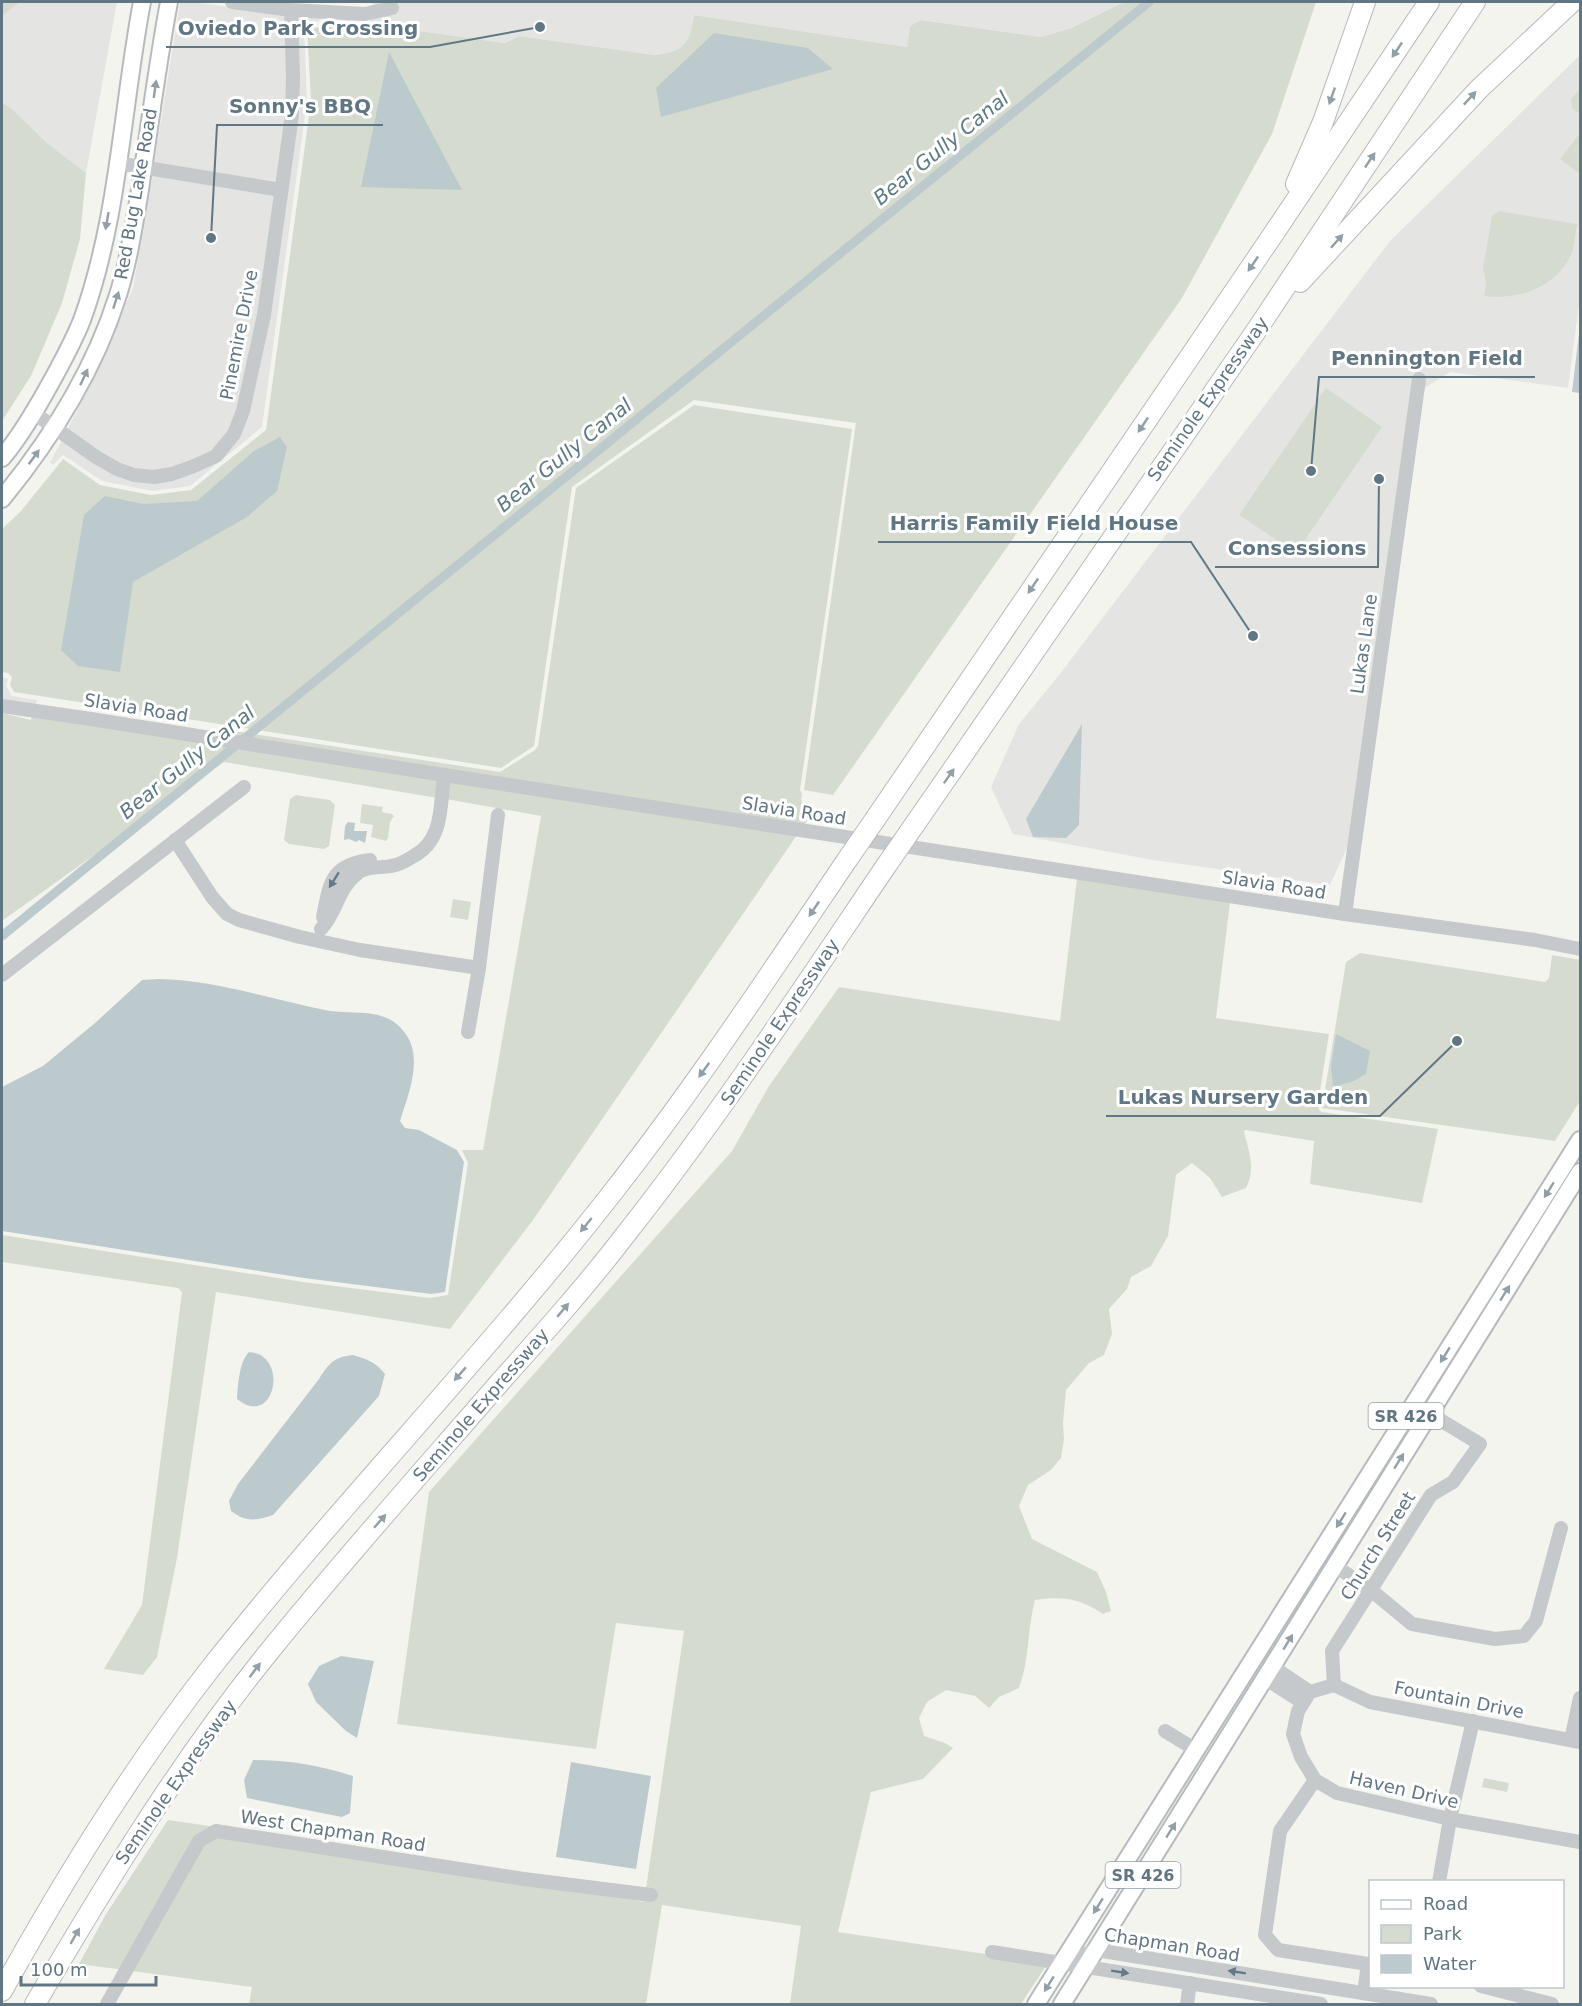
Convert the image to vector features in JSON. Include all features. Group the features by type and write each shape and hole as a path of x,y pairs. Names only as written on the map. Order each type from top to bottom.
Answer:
{"highway":[{"path":"1270,239 1323,122 1365,2"},
{"name":"Seminole Expressway","path":"2,1991 50,1905 98,1828 207,1672 303,1555 540,1281 608,1198 704,1070 1430,2"},
{"name":"Seminole Expressway","path":"35,2004 142,1826 198,1745 267,1654 340,1566 544,1333 624,1237 689,1153 1256,331 1476,2"},
{"path":"1256,331 1479,88 1572,2"}],"main road":[{"name":"Red Bug Lake Road","path":"2,458 34,413 59,369 81,322 94,282 105,235 142,2"},
{"name":"Red Bug Lake Road","path":"2,499 56,429 80,387 117,298 130,249 169,2"},
{"name":"SR 426","path":"1036,2004 1581,1140"},
{"name":"SR 426","path":"1062,2004 1581,1172"}],"street":[{"path":"232,2 291,10 364,14 392,8"},
{"name":"Pinemire Drive","path":"34,413 117,469 134,475 154,477 172,474 216,456 234,434 243,411 264,315 292,115 291,10"},
{"path":"117,163 281,190"},
{"name":"Lukas Lane","path":"1345,914 1419,378"},
{"name":"Slavia Road","path":"2,706 1345,914 1535,940 1581,949"},
{"path":"320,934 328,922 341,890 362,869 393,866 418,854 432,842 439,824 444,775"},
{"path":"2,975 244,787"},
{"path":"468,1032 479,968 498,815"},
{"path":"175,840 212,897 227,914 239,920 300,937 320,934 360,950 479,968"},
{"name":"Church Street","path":"1334,1685 1332,1651 1431,1496 1453,1482 1480,1444 1414,1404"},
{"path":"1334,1565 1372,1591 1412,1624 1495,1639 1524,1636 1536,1621 1562,1528"},
{"path":"1269,1673 1306,1697"},
{"path":"1334,1685 1306,1697 1298,1711 1293,1734 1301,1757 1315,1780 1280,1831 1264,1935 1278,1950 1369,1965 1364,1993"},
{"name":"Fountain Drive","path":"1334,1685 1370,1702 1576,1741"},
{"path":"1576,1741 1581,1698"},
{"path":"1439,1880 1450,1819 1473,1721"},
{"path":"1165,1731 1196,1750"},
{"name":"Haven Drive","path":"1315,1780 1337,1793 1450,1819 1581,1842"},
{"name":"West Chapman Road","path":"107,2004 199,1841 216,1831 524,1879 651,1895"},
{"name":"Chapman Road","path":"1062,1963 1096,1950 1431,2004"},
{"path":"992,1953 1062,1963"},
{"name":"Chapman Road","path":"1062,1963 1321,2004"},
{"path":"1187,2004 1190,1983"},
{"path":"1489,1988 1552,2004"}],"shaded area":[{"path":"20,2 117,2 86,173 47,143 11,108 2,103 2,16"},
{"path":"180,2 287,15 287,114 277,184 154,164"},
{"path":"373,2 1124,2 1071,28 1041,37 921,20 910,26 907,47 694,15 691,35 683,46 671,53 655,55 519,36 505,43 370,24"},
{"path":"296,15 367,20 346,21 322,18 316,23 304,25 307,101 262,427 190,486 152,491 102,481 63,455 53,465 50,462 62,440 155,482 238,437 268,316"},
{"path":"1580,55 1580,297 1568,388 1450,372 1418,392 1357,826 1330,885 1153,860 1013,834 991,787 1019,724 1059,675 1390,241"},
{"path":"153,174 276,194 259,314 239,410 231,431 213,451 171,469 154,472 134,470 119,464 67,430 93,380 133,288"},
{"path":"2,677 8,679 6,686 12,696 37,700 36,706 2,701"}],"green space":[{"path":"2,2 20,2 2,16"},
{"path":"1124,2 1316,2 1272,134 1182,298 833,795 804,790 856,423 694,400 572,487 534,746 501,768 14,692 10,685 12,677 2,672 2,529 21,511 63,459 100,485 151,495 191,490 266,430 311,101 307,28 370,24 505,43 519,36 655,55 673,51 684,44 688,39 694,15 907,47 910,26 921,20 1041,37 1071,28"},
{"path":"1580,88 1580,114 1572,108 1571,100"},
{"path":"2,103 11,108 47,143 86,173 80,239 62,303 31,376 2,421"},
{"path":"1580,133 1580,174 1560,159"},
{"path":"1499,211 1577,224 1574,245 1566,264 1547,283 1523,294 1484,296 1486,283 1483,268 1492,216"},
{"path":"1326,388 1382,427 1296,553 1239,515"},
{"path":"694,405 852,429 800,790 801,801 814,812 804,825 224,734 228,730 500,772 535,750 538,746 576,488"},
{"path":"2,713 31,720 32,716 439,780 437,798 224,762 2,921"},
{"path":"448,781 797,835 533,1220 450,1329 216,1292 177,1558 157,1657 143,1675 104,1669 142,1605 182,1292 178,1288 2,1262 2,1235 303,1282 430,1298 448,1295 468,1163 462,1150 483,1150 541,816 446,799"},
{"path":"296,795 330,800 335,805 329,846 324,849 289,844 284,840 290,799"},
{"path":"362,804 383,807 382,812 394,816 390,822 386,841 371,837 373,825 360,823"},
{"path":"1077,878 1230,902 1216,1018 1329,1034 1318,1104 1322,1112 1438,1129 1422,1203 1310,1184 1314,1141 1245,1130 1251,1167 1246,1188 1222,1197 1210,1178 1192,1163 1176,1175 1168,1236 1151,1266 1131,1277 1127,1289 1109,1309 1112,1334 1104,1355 1089,1363 1066,1390 1061,1458 1051,1470 1028,1485 1019,1506 1032,1539 1097,1572 1111,1611 1103,1614 1078,1601 1054,1598 1035,1600 1023,1677 1019,1688 999,1697 989,1708 975,1696 946,1690 927,1702 919,1718 924,1736 953,1748 923,1779 871,1792 838,1932 992,1955 1046,1966 1021,2004 790,2004 801,1926 662,1905 646,2004 249,2004 252,1987 79,1964 106,1914 168,1820 395,1853 644,1902 684,1631 616,1623 596,1749 397,1724 429,1492 732,1151 769,1086 839,987 1060,1021"},
{"path":"453,899 471,902 468,920 450,917"},
{"path":"1360,953 1545,982 1549,978 1552,955 1580,960 1580,1101 1555,1141 1322,1108 1346,962"},
{"path":"1484,1778 1509,1783 1507,1792 1482,1787"}],"water":[{"path":"714,33 808,48 833,69 661,117 656,88"},
{"path":"389,52 462,190 361,187"},
{"path":"1580,325 1580,393 1572,392"},
{"path":"280,437 287,447 277,491 247,517 133,582 120,672 78,666 61,650 84,515 105,496 143,504 197,501 254,451"},
{"path":"1082,724 1079,825 1066,838 1033,837 1026,819"},
{"path":"348,822 355,823 354,831 367,831 365,843 359,840 356,842 349,839 344,840 345,826"},
{"path":"159,979 222,986 325,1010 377,1015 396,1023 411,1043 414,1065 413,1077 400,1121 405,1128 419,1130 457,1150 464,1162 445,1292 431,1294 304,1278 2,1231 2,1087 43,1066 142,980"},
{"path":"1336,1034 1370,1051 1366,1074 1354,1081 1333,1087 1331,1067"},
{"path":"249,1352 262,1356 270,1365 273,1376 273,1388 261,1405 250,1406 237,1399 241,1368"},
{"path":"353,1355 374,1364 385,1374 379,1396 273,1515 251,1519 241,1517 231,1511 229,1501 238,1484 326,1369 337,1359"},
{"path":"341,1656 374,1661 357,1738 346,1731 316,1702 308,1684 319,1666"},
{"path":"253,1760 303,1764 353,1776 350,1813 342,1817 247,1798 244,1780"},
{"path":"571,1762 651,1776 636,1869 556,1857"}],"waterway":[{"name":"Bear Gully Canal","path":"2,936 1149,2"}],"place":[{"name":"Oviedo Park Crossing","path":"540,27"},
{"name":"Sonny's BBQ","path":"211,238"},
{"name":"Pennington Field","path":"1311,471"},
{"name":"Consessions","path":"1379,479"},
{"name":"Harris Family Field House","path":"1253,636"},
{"name":"Lukas Nursery Garden","path":"1457,1041"}]}
